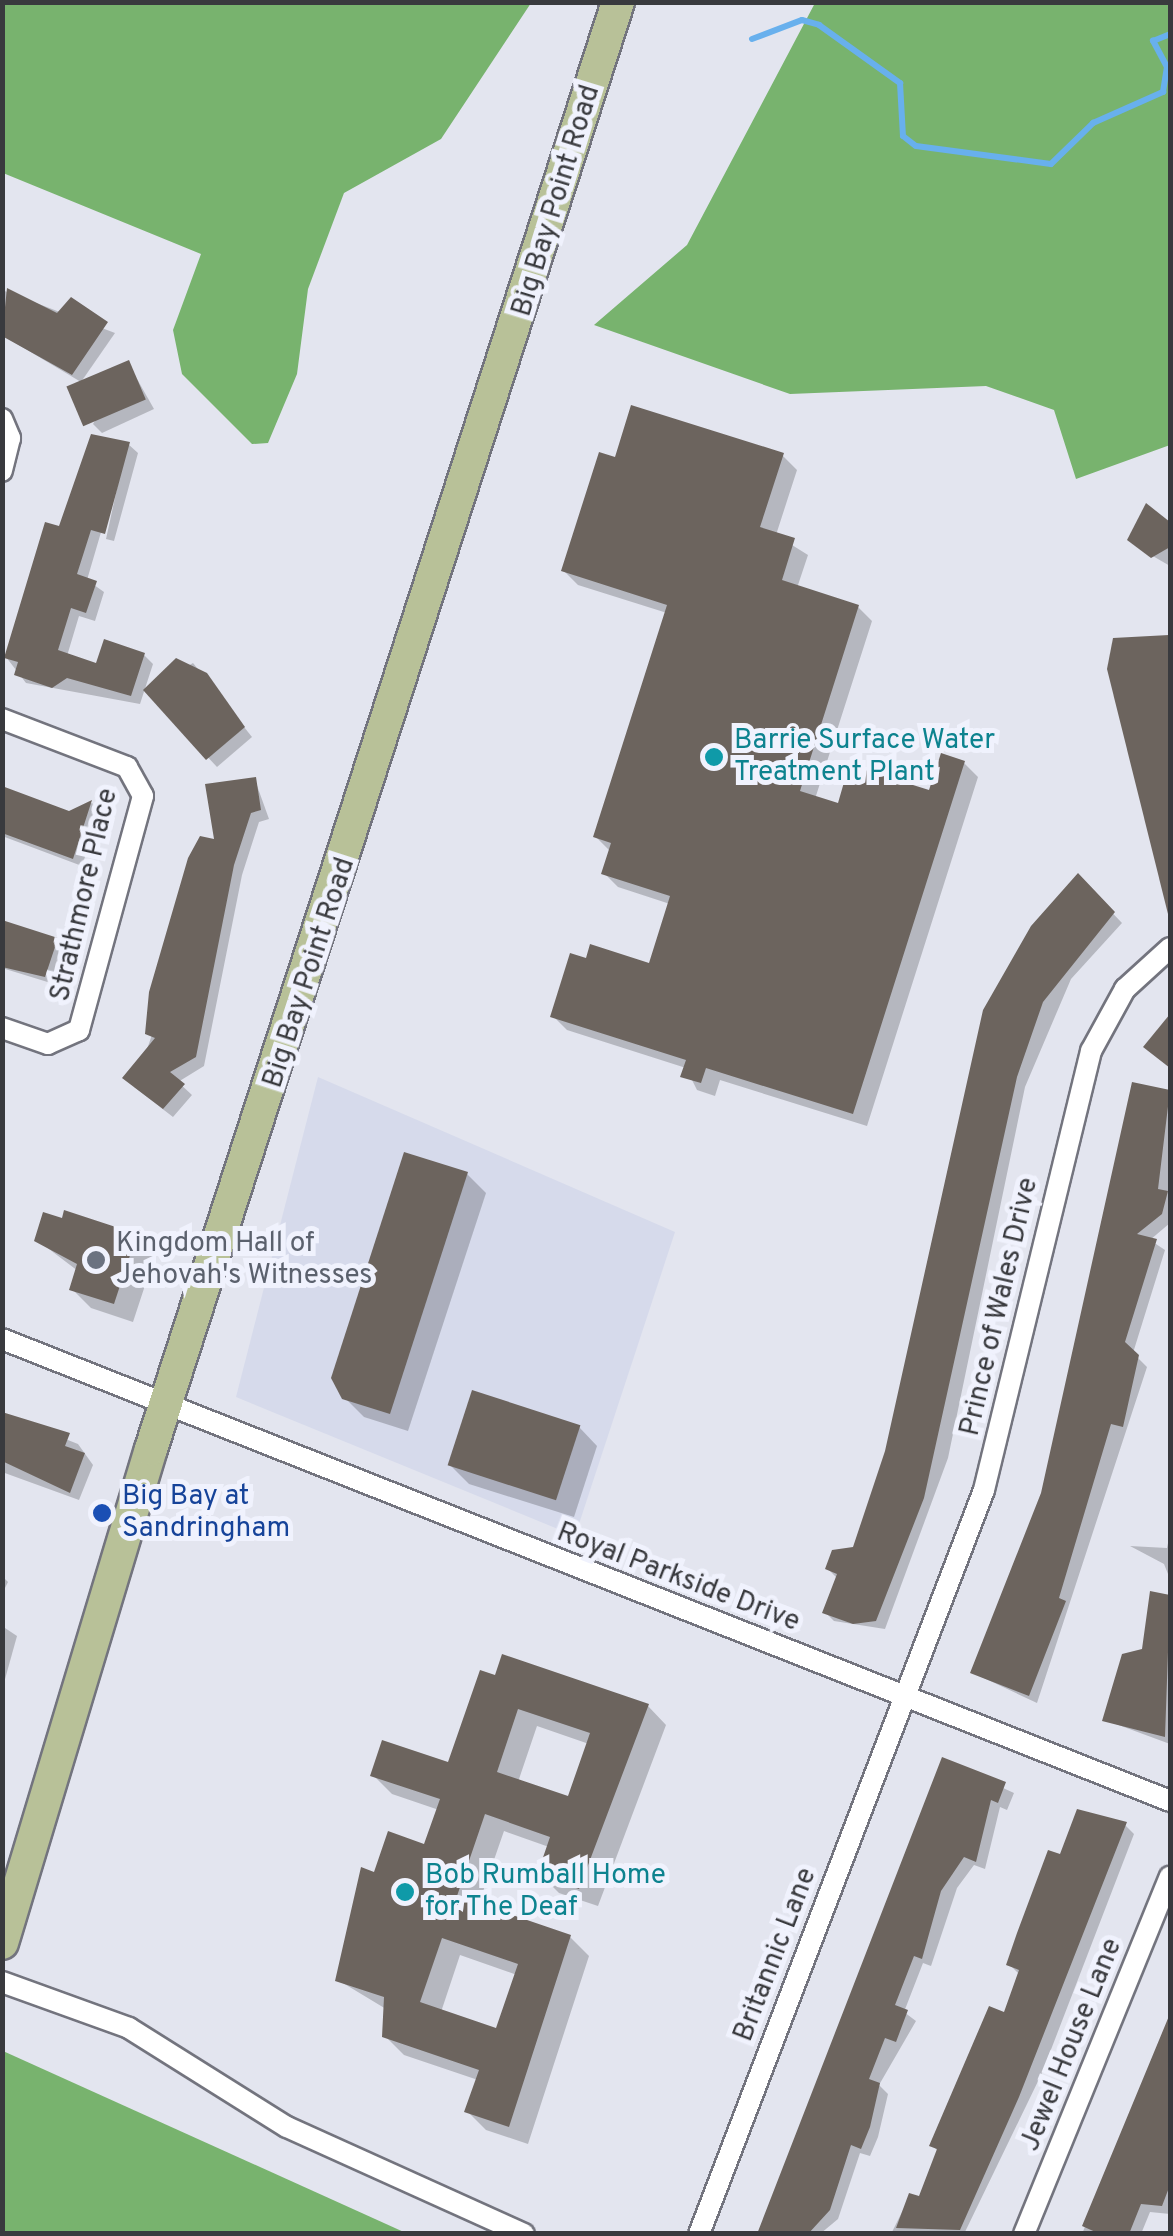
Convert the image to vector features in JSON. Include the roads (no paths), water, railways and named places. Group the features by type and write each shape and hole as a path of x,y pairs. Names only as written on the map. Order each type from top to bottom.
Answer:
{"main road":[{"name":"Big Bay Point Road","path":"2,1943 166,1407 618,2"}],"street":[{"path":"2,419 10,438 2,471"},
{"name":"Strathmore Place","path":"2,719 127,767 142,796 79,1030 48,1044 2,1028"},
{"name":"Prince of Wales Drive","path":"904,1696 984,1490 1091,1051 1125,990 1170,948"},
{"name":"Royal Parkside Drive","path":"2,1339 1170,1801"},
{"name":"Britannic Lane","path":"700,2234 904,1696"},
{"name":"Jewel House Lane","path":"1024,2234 1170,1877"},
{"path":"2,1982 129,2028 287,2127 524,2234"}],"waterway":[{"path":"752,39 802,20 819,25 900,83 903,136 916,146 1051,164 1093,123 1163,92 1167,67 1153,41 1170,34"}],"place":[{"name":"Barrie Surface Water Treatment Plant","path":"714,757"},
{"name":"Kingdom Hall of Jehovah's Witnesses","path":"96,1260"},
{"name":"Big Bay at Sandringham","path":"102,1513"},
{"name":"Bob Rumball Home for The Deaf","path":"405,1892"}]}
